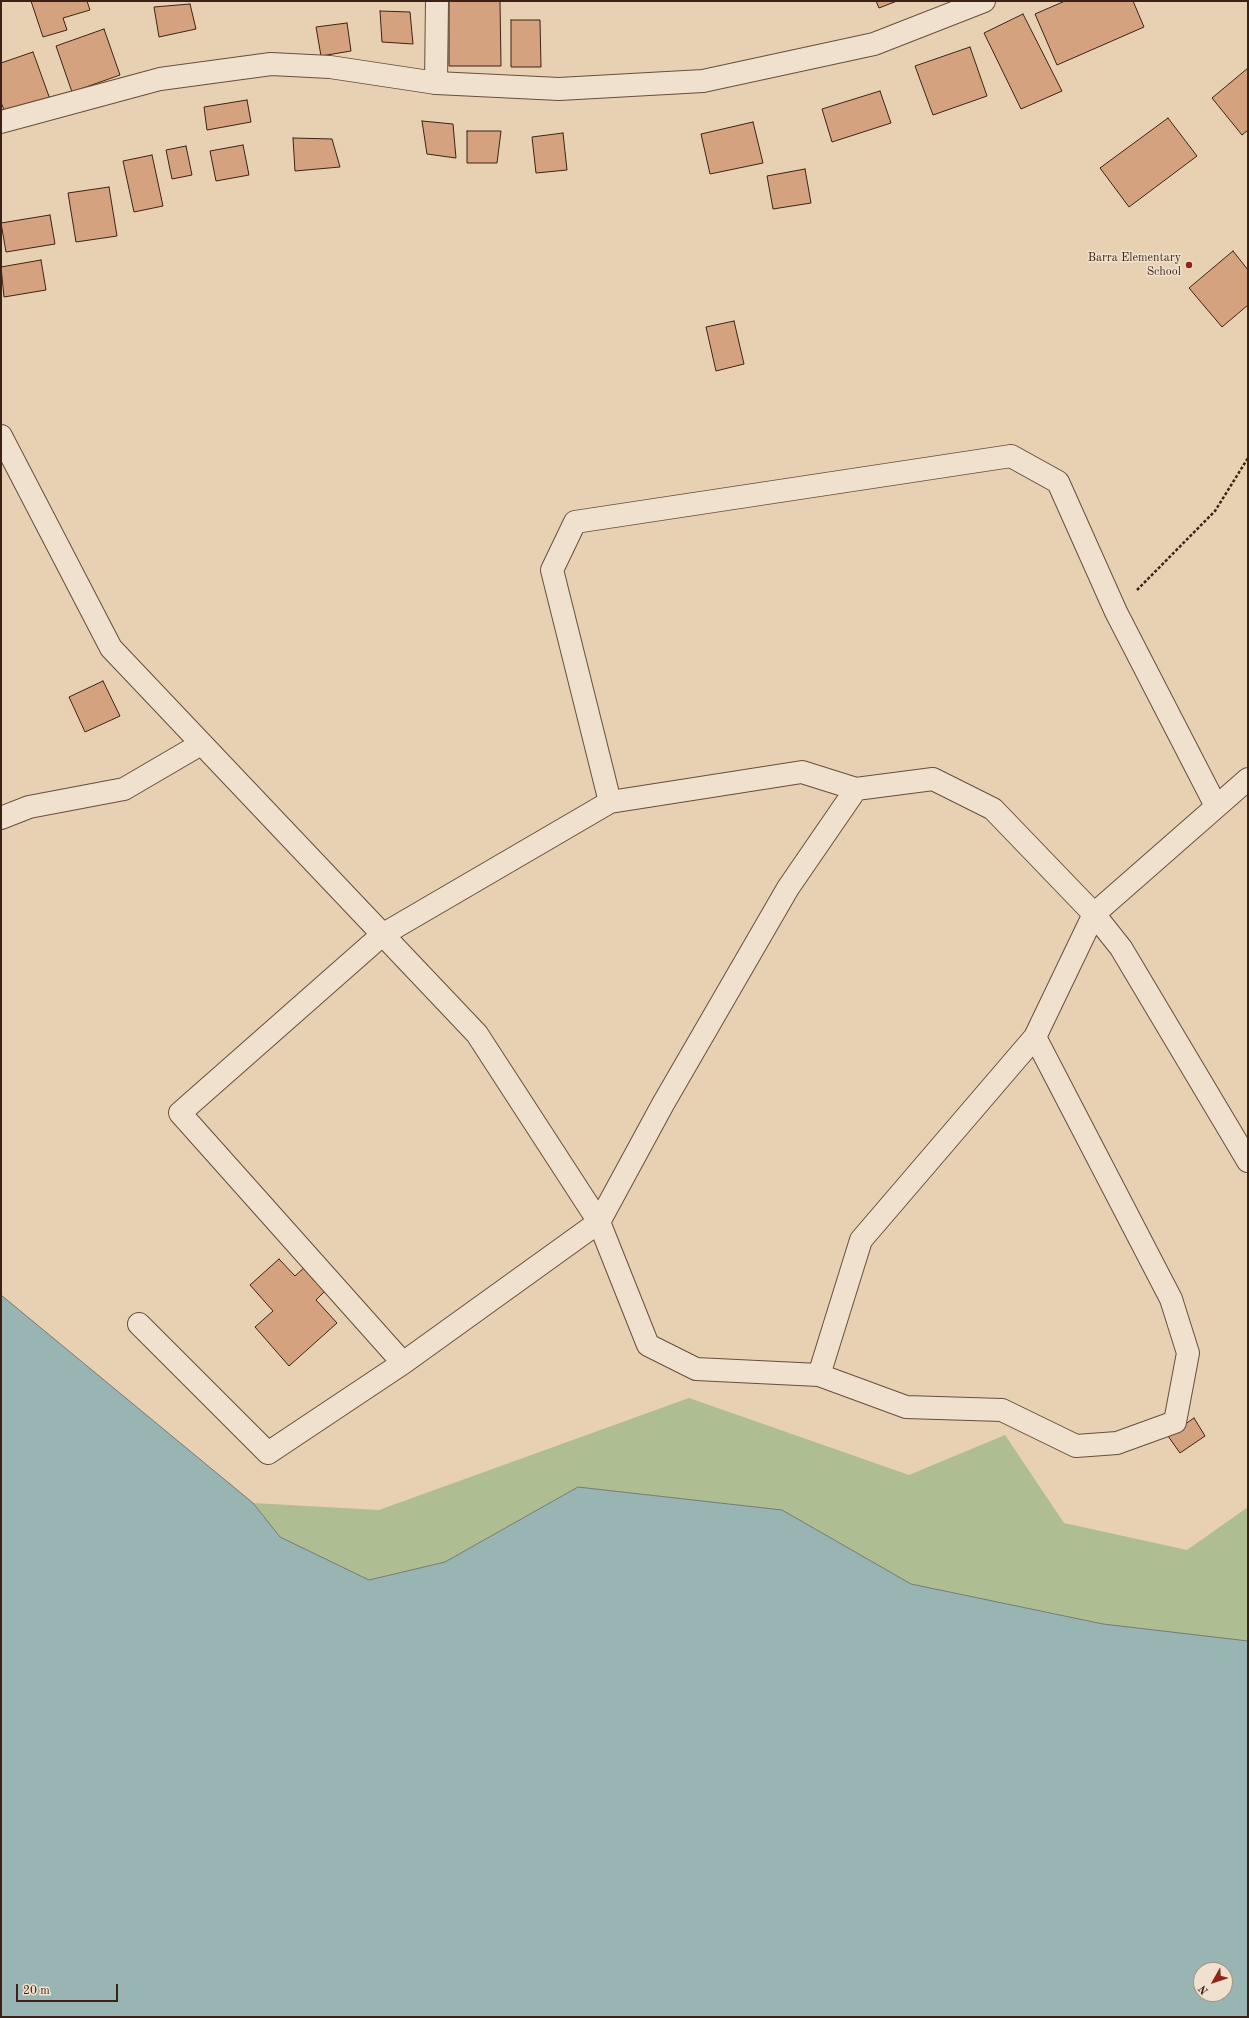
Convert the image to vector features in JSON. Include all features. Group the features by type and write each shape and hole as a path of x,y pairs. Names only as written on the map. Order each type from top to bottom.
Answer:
{"street":[{"path":"436,83 437,1"},
{"path":"1,122 160,79 271,64 330,66 436,83 559,89 703,81 874,44 984,1"},
{"path":"1,436 111,648 477,1034 599,1222 648,1345 696,1369 819,1375 906,1407 1002,1410 1076,1446 1117,1443 1176,1422 1188,1353 1171,1299 1034,1037"},
{"path":"610,802 552,570 575,522 1011,456 1058,482 1116,612 1216,806"},
{"path":"1,818 29,807 124,789 201,744"},
{"path":"403,1363 180,1113 382,935 610,802 802,772 856,789 933,779 993,809 1094,914 1121,948 1248,1161"},
{"path":"819,1375 860,1240 1034,1037 1094,914 1248,779"},
{"path":"139,1324 268,1453 403,1363 599,1222 663,1104 788,888 856,789"}],"path":[{"path":"1116,612 1215,511 1248,458"}],"green space":[{"path":"689,1398 909,1475 1005,1435 1064,1523 1187,1550 1248,1507 1248,1641 1103,1624 911,1584 782,1510 578,1487 445,1562 369,1580 280,1537 253,1503 379,1510"}],"water":[{"path":"1,1295 253,1503 280,1537 369,1580 445,1562 578,1487 782,1510 911,1584 1103,1624 1248,1641 1248,2017 1,2017"}],"building":[{"path":"31,1 87,1 90,10 63,18 67,30 43,37"},
{"path":"449,1 500,1 501,66 449,66"},
{"path":"876,1 897,1 879,8"},
{"path":"1065,1 1133,1 1144,27 1057,65 1035,14"},
{"path":"190,4 196,29 159,37 154,7"},
{"path":"380,11 410,12 413,44 382,42"},
{"path":"1023,14 1062,91 1021,109 984,33"},
{"path":"511,20 540,20 541,67 511,67"},
{"path":"347,23 351,51 321,56 316,27"},
{"path":"104,29 120,75 72,92 56,46"},
{"path":"970,47 987,96 933,115 915,66"},
{"path":"33,52 51,102 7,118 1,102 1,63"},
{"path":"1248,68 1248,130 1242,135 1212,98"},
{"path":"880,91 891,123 832,142 822,109"},
{"path":"247,100 251,122 207,130 204,107"},
{"path":"1168,118 1197,156 1129,207 1100,168"},
{"path":"422,121 453,124 456,158 427,154"},
{"path":"753,122 763,163 710,174 701,134"},
{"path":"467,131 501,131 497,163 467,163"},
{"path":"563,133 567,170 536,173 532,137"},
{"path":"293,138 332,139 340,167 295,171"},
{"path":"243,145 249,175 216,181 210,151"},
{"path":"186,146 192,175 172,179 166,150"},
{"path":"152,155 163,206 134,212 123,161"},
{"path":"805,169 811,203 773,209 767,176"},
{"path":"109,187 117,236 76,242 68,193"},
{"path":"50,215 55,244 6,252 1,223"},
{"path":"1233,251 1248,270 1248,305 1222,327 1189,288"},
{"path":"41,260 46,290 4,297 1,267"},
{"path":"734,321 744,364 716,371 706,327"},
{"path":"103,681 120,716 85,732 69,697"},
{"path":"279,1259 295,1276 306,1266 327,1289 316,1300 337,1323 289,1366 255,1327 273,1311 250,1285"},
{"path":"1194,1418 1205,1436 1180,1453 1168,1436"}],"place":[{"name":"Barra Elementary School","path":"1189,265"}]}
